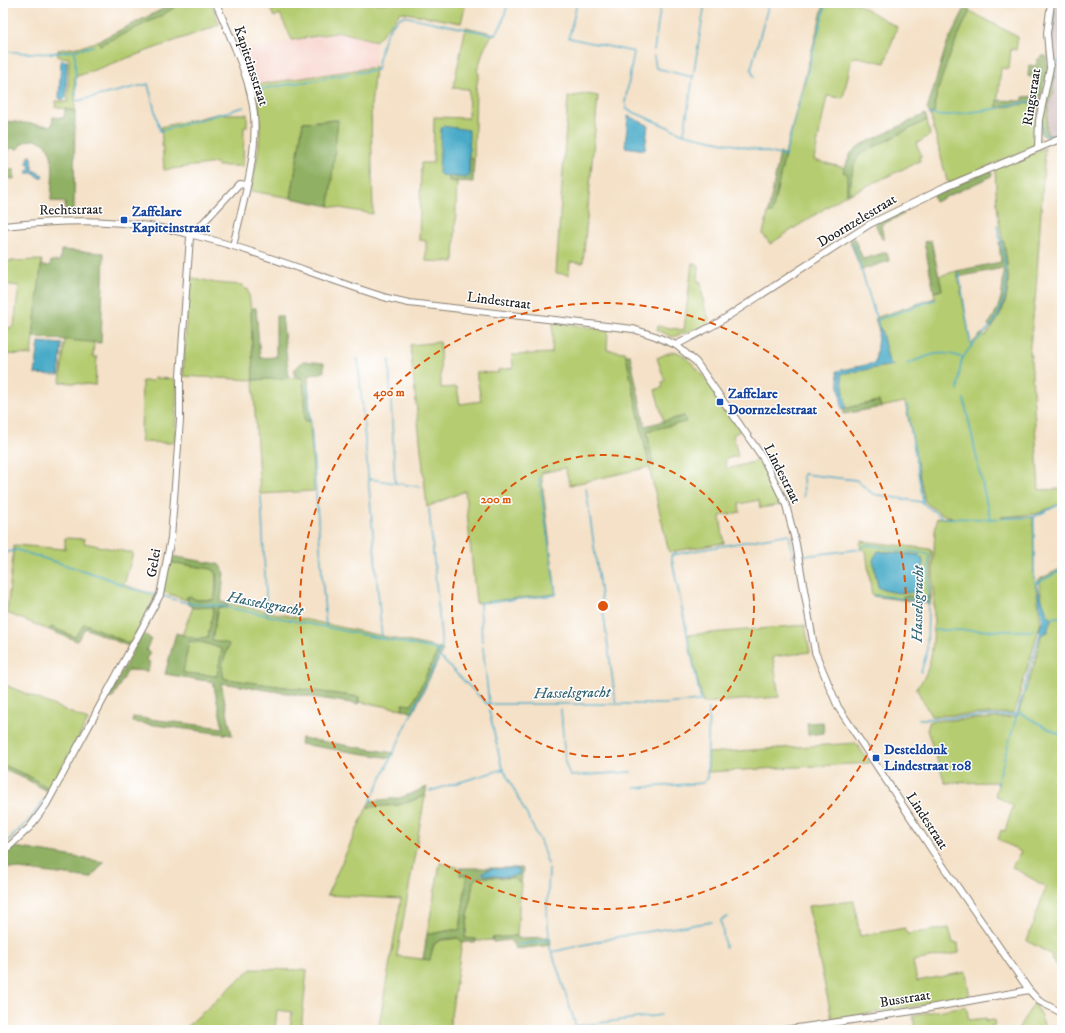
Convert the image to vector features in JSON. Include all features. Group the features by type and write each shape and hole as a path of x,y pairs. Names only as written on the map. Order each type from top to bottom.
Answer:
{"street":[{"name":"Kapiteinsstraat","path":"216,3 248,86 254,114 253,147 233,246"},
{"name":"Ringstraat","path":"1038,148 1041,107 1050,68 1047,33 1052,3"},
{"path":"1038,134 1050,142"},
{"name":"Doornzelestraat","path":"676,345 716,324 870,224 927,196 1062,138"},
{"path":"193,235 239,184 246,185"},
{"name":"Rechtstraat","path":"3,226 54,220 97,220 133,224 193,235 233,246"},
{"name":"Gelei","path":"3,852 30,827 46,805 160,595 171,538 180,420 180,376 184,307 190,237 193,235"},
{"name":"Lindestraat","path":"233,246 387,298 409,303 633,329 676,345 692,358 707,377 763,458 786,505 796,544 815,652 838,707 934,853 1029,990 1039,1001 1062,1013"},
{"name":"Busstraat","path":"784,1030 913,1011 1029,990"}],"shaded area":[{"path":"1054,3 1062,3 1062,133 1055,137 1047,134 1046,129 1049,101 1053,95 1055,68 1052,41 1055,11 1051,11"},
{"path":"341,32 376,41 375,67 255,85 241,50"}],"green space":[{"path":"175,3 181,3 161,16 100,45 98,41"},
{"path":"181,3 212,3 219,25 75,77 75,111 55,107 56,101 68,102 69,58 58,57 58,50 84,46 98,41 100,45 161,16"},
{"path":"262,3 466,3 461,23 401,12 376,41 341,32 292,40 280,14 274,17 269,6 264,8"},
{"path":"824,3 856,3 897,27 885,63 857,57 852,58 843,98 827,96 814,160 845,168 844,172 847,173 847,194 770,244 763,234 768,213 772,213 785,154"},
{"path":"965,8 970,11 953,47 942,76 935,103 934,114 930,113 927,110 946,46"},
{"path":"970,11 1018,37 1016,50 1011,49 1009,69 1001,68 997,107 1039,102 1035,142 1033,147 950,183 947,181 930,113 934,114 935,103 942,76 953,47"},
{"path":"1051,11 1055,11 1052,41 1055,68 1053,95 1049,101 1046,129 1047,134 1055,137 1049,138 1041,134 1040,124 1050,80 1048,40"},
{"path":"466,27 496,34 492,35 484,49 477,71 479,73 476,89 474,159 469,158 468,129 441,175 449,176 449,181 457,182 454,262 426,261 426,241 419,240 421,163 433,163 434,117 468,118 469,89 453,88"},
{"path":"1043,56 1046,56 1047,73 1039,102 997,108 997,100 1023,101 1023,97 1036,96 1038,82 1035,81 1036,78 1028,76 1029,65 1036,66 1037,60"},
{"path":"375,67 371,106 373,214 329,206 337,120 303,122 291,198 251,191 258,150 260,126 258,99 255,85"},
{"path":"586,94 598,96 583,263 570,262 569,275 556,273 568,97"},
{"path":"65,109 75,111 74,213 65,212 65,202 51,201 52,158 45,145 39,141 32,140 21,144 19,149 9,148 7,168 14,169 14,179 3,178 3,139 5,121 52,126 53,117 64,118"},
{"path":"217,114 247,114 247,127 244,127 243,166 218,166 217,163 164,170 161,127"},
{"path":"925,114 927,120 860,154 853,168 850,194 847,194 847,174 843,172 851,153 859,146"},
{"path":"338,120 329,206 291,198 303,122"},
{"path":"927,120 930,135 916,144 922,156 919,157 920,161 850,194 853,168 860,154"},
{"path":"1045,148 1036,290 1029,355 1031,355 1039,490 1062,489 1062,503 1036,514 1001,517 1033,517 1034,572 1041,622 1014,713 931,716 916,688 924,678 929,666 932,650 934,633 933,571 937,518 952,517 941,514 925,502 905,402 881,407 879,401 843,409 838,371 877,364 881,337 875,318 935,298 934,292 942,290 939,276 957,271 971,344 982,333 985,336 997,321 1004,306 1008,277 1007,262 998,214 995,168"},
{"path":"780,153 785,154 772,213 768,213"},
{"path":"469,158 474,159 473,182 449,181 449,176 466,178 469,175"},
{"path":"991,170 992,176 935,202 933,195"},
{"path":"902,210 904,214 881,225 884,239 882,239 875,223"},
{"path":"854,238 863,259 887,252 889,261 861,270 850,241"},
{"path":"931,240 942,290 934,292 924,242"},
{"path":"1004,241 1008,286 999,316 992,328 988,325 996,312 1001,298 1003,268 958,277 957,271 1001,262 999,242"},
{"path":"61,250 104,253 101,343 33,337 41,266 50,266 51,261 60,261"},
{"path":"42,260 31,355 3,354 3,330 14,326 19,286 3,284 5,261"},
{"path":"692,263 699,265 698,282 701,282 704,306 711,324 673,337 657,330 658,326 684,330"},
{"path":"189,277 216,283 243,285 244,289 248,289 251,308 253,380 183,376"},
{"path":"251,308 256,308 260,358 276,357 276,316 282,316 289,378 253,380"},
{"path":"553,322 608,330 607,350 625,352 649,465 653,464 647,431 684,416 664,422 655,390 663,387 662,382 665,381 657,358 670,352 677,352 685,357 703,375 741,430 733,435 738,456 725,459 727,469 761,460 781,505 760,508 759,500 739,504 740,512 720,516 724,543 669,552 649,467 570,485 565,468 541,473 556,594 476,603 465,491 427,507 410,345 440,342 441,388 457,387 460,404 481,401 476,372 498,373 498,370 513,368 512,355 552,353"},
{"path":"65,339 94,342 93,357 97,357 95,385 60,382"},
{"path":"626,355 630,355 645,426 684,416 686,422 647,431 653,465 649,465"},
{"path":"303,361 324,363 324,372 308,376 310,421 305,421 303,379 294,375 294,370"},
{"path":"297,377 303,379 305,421 310,421 314,491 260,494 253,380"},
{"path":"155,378 173,379 177,383 175,440 172,443 141,442 142,381 152,381"},
{"path":"879,401 881,407 844,414 843,409"},
{"path":"65,538 85,539 84,543 133,553 124,585 156,595 130,644 88,625 84,624 75,637 51,627 49,630 7,613 14,545 65,549"},
{"path":"861,541 930,549 932,552 931,597 903,596 903,600 872,596 866,551 860,547","holes":["878,551 919,555 878,587 873,560"]},
{"path":"171,556 218,564 222,567 224,573 221,602 227,603 227,608 218,607 212,640 229,644 222,666 223,676 225,679 359,697 358,704 221,683 232,735 132,722 133,717 223,728 213,682 165,674 176,633 196,639 208,637 214,607 195,608 188,604 187,597 190,596 196,600 213,600 215,597 217,583 216,572 212,569 169,562","holes":["189,641 205,643 222,649 217,676 183,673"]},
{"path":"169,562 212,569 216,572 215,596 213,600 196,600 187,597 186,600 163,592"},
{"path":"1062,568 1062,972 1051,958 1052,955 1027,941 1046,887 1012,867 1021,852 998,839 1001,830 1005,831 1013,806 995,795 999,782 945,783 927,730 930,721 1017,717 1038,650 1041,633 1043,616 1042,598 1038,580"},
{"path":"903,596 931,597 930,604 903,600"},
{"path":"227,603 439,648 412,706 404,704 402,709 359,702 359,697 225,679 223,676 222,666 229,644 212,640 218,607 227,608"},
{"path":"214,606 208,637 196,639 182,635 193,607"},
{"path":"84,624 130,644 128,646 85,628 77,641 49,630 51,627 75,637"},
{"path":"805,625 810,652 773,657 779,697 703,703 687,635"},
{"path":"143,633 151,639 146,650 150,653 146,660 150,662 148,671 128,670 112,699 108,697"},
{"path":"188,641 205,643 222,649 217,676 183,673"},
{"path":"439,648 443,650 413,713 402,709 403,704 412,705"},
{"path":"3,684 88,720 50,789 27,775 3,765"},
{"path":"823,722 824,733 808,735 807,723"},
{"path":"301,738 393,753 391,758 300,744"},
{"path":"856,743 870,763 708,772 708,753"},
{"path":"3,765 27,775 50,789 49,792 26,779 3,770"},
{"path":"427,787 425,796 399,805 367,807 370,801 400,798"},
{"path":"425,796 397,956 430,960 432,948 437,941 458,938 462,942 449,1030 378,1030 401,899 327,895 367,807 399,805"},
{"path":"16,847 104,862 91,878 3,867 3,856"},
{"path":"440,863 461,868 460,875 467,875 460,930 427,934"},
{"path":"461,868 523,868 521,884 514,878 478,877 473,881 465,938 476,939 476,942 462,942 458,938 442,939 434,944 430,960 423,959 427,934 460,930 467,875 460,875"},
{"path":"477,877 514,878 521,884 517,936 476,941 476,939 465,939 473,881"},
{"path":"854,901 860,936 905,928 907,934 949,928 953,943 958,943 959,953 913,961 917,981 966,972 970,998 832,1019 808,906"},
{"path":"517,936 517,938 550,937 551,945 516,949 510,940 493,942 492,938"},
{"path":"251,969 307,970 301,1030 290,1030 292,1012 277,1010 275,1030 183,1030"},
{"path":"1035,1002 1046,1030 1017,1030"},
{"path":"966,1006 969,1020 986,1018 986,1021 994,1020 995,1025 991,1026 992,1030 915,1030 913,1015"}],"water":[{"path":"61,60 67,61 66,98 62,100 59,98"},
{"path":"628,116 648,125 645,150 625,147"},
{"path":"443,126 469,130 469,175 466,178 441,175 439,173 441,129"},
{"path":"29,156 32,157 33,170 43,175 41,179 34,173 27,173 30,167 27,163"},
{"path":"879,327 881,329 889,362 894,365 841,374 846,404 846,408 842,409 837,371 875,363"},
{"path":"39,342 62,344 59,375 35,374"},
{"path":"878,551 919,555 922,558 923,574 921,584 917,591 897,593 886,591 878,587 873,560"},
{"path":"1037,587 1048,615 1053,618 1048,628 1048,632 1044,633 1039,638 1041,633 1039,631 1043,620"},
{"path":"514,868 520,870 519,875 506,877 484,875 482,872 490,869"}],"waterway":[{"path":"355,73 377,70 387,33 391,26 403,16 490,34 496,33 502,24 508,3"},
{"path":"577,3 569,38 634,52 625,103"},
{"path":"654,50 661,3"},
{"path":"684,133 705,3"},
{"path":"754,77 751,69 769,3"},
{"path":"626,106 626,109 684,134 785,156 826,3"},
{"path":"1051,44 1054,12"},
{"path":"3,51 58,53 93,46"},
{"path":"1051,51 1055,64 1042,119 1042,128 1045,135 1056,136 1062,133"},
{"path":"75,52 76,96"},
{"path":"654,56 656,68 692,77"},
{"path":"1056,62 1062,62"},
{"path":"330,77 350,74"},
{"path":"304,82 327,78"},
{"path":"255,90 302,82"},
{"path":"76,99 77,101 148,84 160,131 244,107"},
{"path":"1004,106 1033,102 1036,105"},
{"path":"929,114 943,116 1001,108"},
{"path":"958,390 962,360 972,345 994,322 1004,299 1006,287 1005,262 997,225"},
{"path":"853,243 879,327"},
{"path":"959,273 971,346"},
{"path":"877,320 936,299"},
{"path":"907,364 934,354 955,355 963,358"},
{"path":"358,359 382,638"},
{"path":"369,480 371,479 395,483 389,360"},
{"path":"308,386 326,627"},
{"path":"964,399 990,519"},
{"path":"907,405 923,502"},
{"path":"804,497 803,474 856,480 873,494 921,502 943,518 990,519 1034,517 1034,576 1043,621"},
{"path":"482,642 480,603 556,595 539,477"},
{"path":"395,483 421,487"},
{"path":"586,488 616,704"},
{"path":"261,496 267,615"},
{"path":"1034,517 1062,503"},
{"path":"429,509 442,647 439,652"},
{"name":"Hasselsgracht","path":"179,601 192,604 216,605 434,649 439,652 439,656 487,704 663,704 701,701 671,555 789,534 793,556 795,556"},
{"name":"Hasselsgracht","path":"863,546 869,545 929,554 927,652 921,672"},
{"name":"Hasselsgracht","path":"803,556 862,549"},
{"name":"Hasselsgracht","path":"3,553 17,550 104,577 125,586"},
{"path":"1037,583 1062,570"},
{"name":"Hasselsgracht","path":"129,588 158,595"},
{"path":"874,595 927,602"},
{"name":"Hasselsgracht","path":"163,596 176,600"},
{"path":"1052,618 1062,616"},
{"path":"935,630 1035,631"},
{"path":"997,784 1041,631"},
{"path":"483,647 489,703"},
{"path":"370,802 439,656"},
{"path":"635,788 703,783 707,778 709,708"},
{"path":"561,709 565,762 570,776 631,772"},
{"path":"489,710 501,764 540,841 548,864"},
{"path":"1018,712 1062,736"},
{"path":"919,719 1016,715"},
{"path":"430,791 504,769"},
{"path":"3,846 32,817 50,791"},
{"path":"549,869 547,912 550,948 552,952 631,934 712,922"},
{"path":"725,947 721,920 728,917"},
{"path":"517,945 548,940"},
{"path":"552,952 576,1026 661,1015"}],"place":[{"name":"Zaffelare Kapiteinstraat","path":"124,220"},
{"name":"Zaffelare Doornzelestraat","path":"720,402"},
{"name":"Desteldonk Lindestraat 108","path":"876,758"}]}
